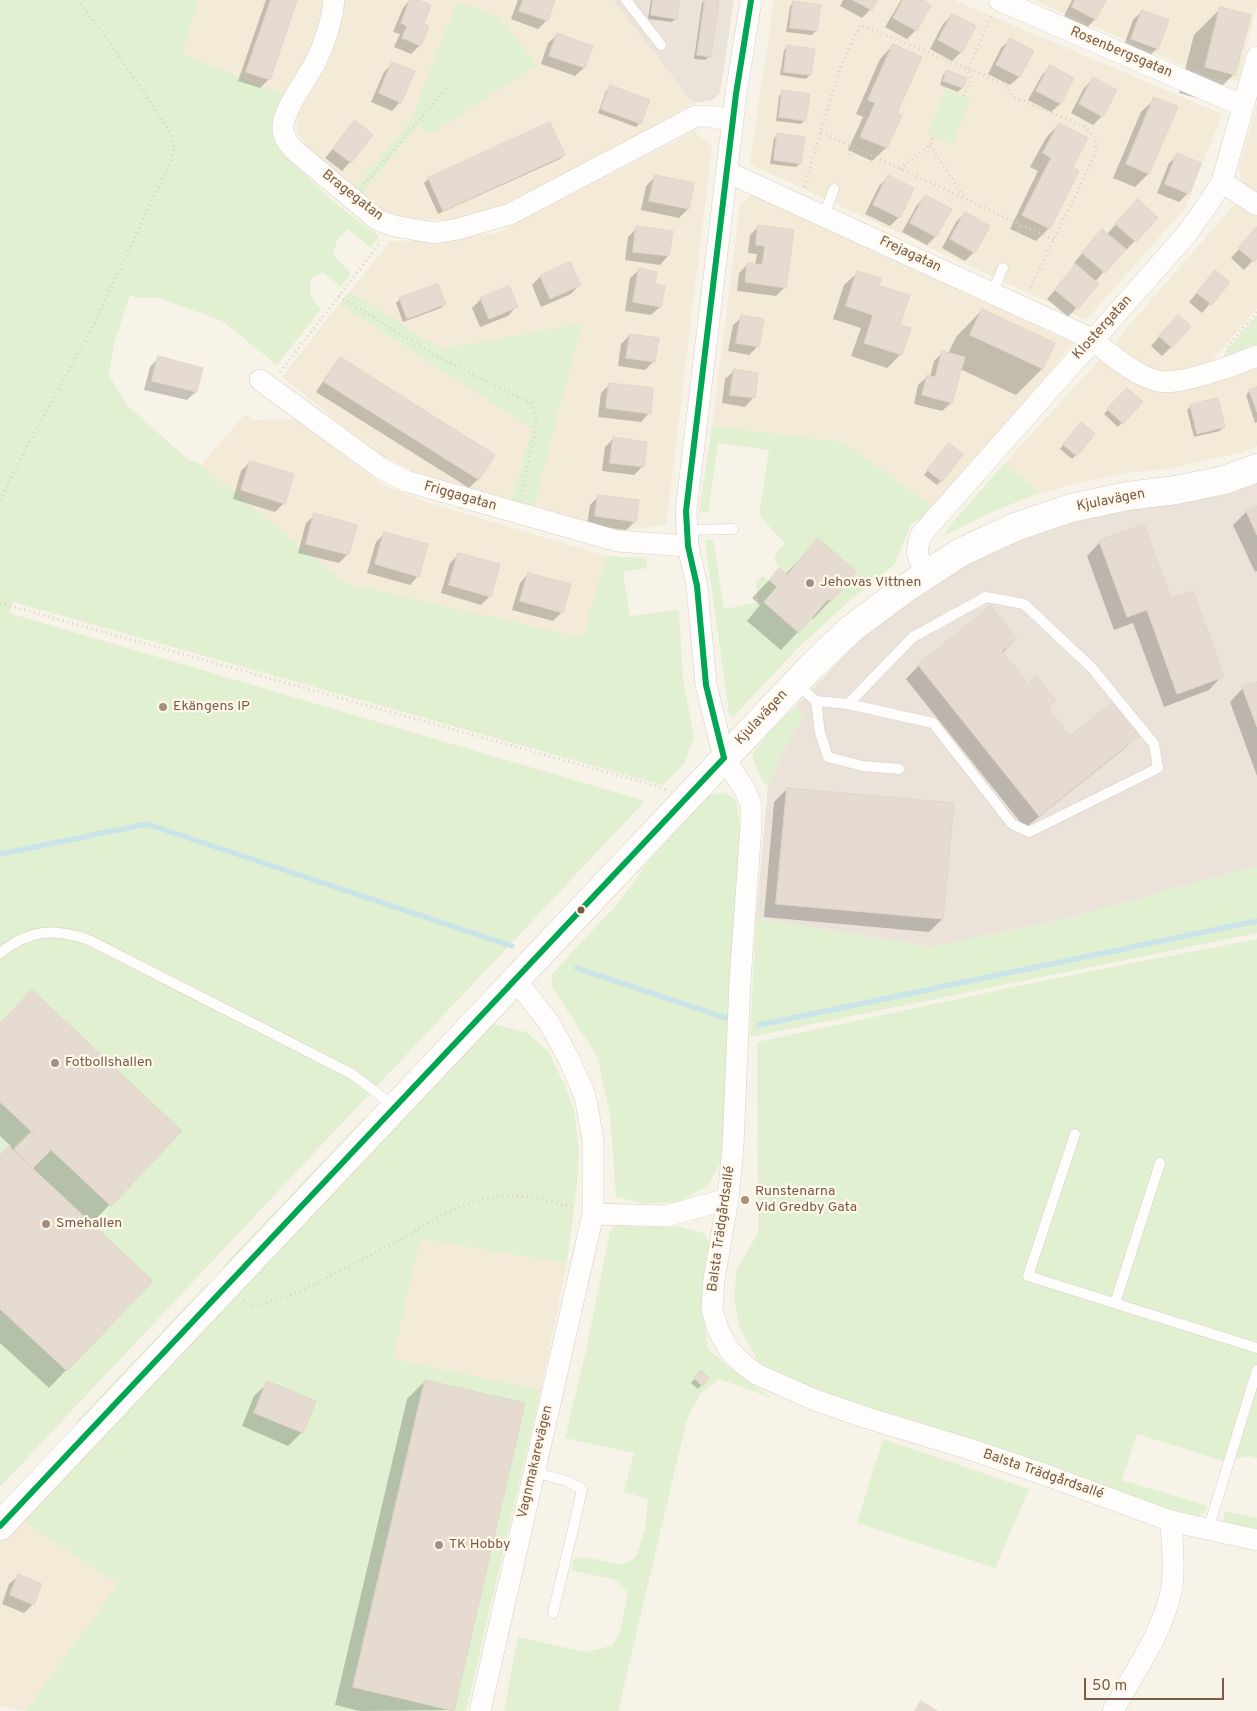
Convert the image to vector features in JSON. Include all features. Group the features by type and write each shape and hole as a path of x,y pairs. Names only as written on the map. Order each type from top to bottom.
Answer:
{"street":[{"name":"Bragegatan","path":"334,0 333,14 325,39 315,63 288,112 283,126 285,139 294,150 378,220 394,226 434,233 458,229 510,214 696,116 733,120"},
{"name":"Balsta Trädgårdsallé","path":"750,0 733,120 686,511 687,538 697,586 706,685 724,758 745,790 751,805 740,981 733,1146 728,1199 714,1279 712,1310 719,1332 729,1350 756,1374 823,1403 1046,1475 1171,1521 1257,1540"},
{"name":"Rosenbergsgatan","path":"997,4 1243,106"},
{"name":"Klostergatan","path":"928,574 918,557 917,547 921,535 1185,236 1222,182 1257,57"},
{"name":"Frejagatan","path":"727,172 992,292 1092,340 1106,352 1141,374 1160,382 1173,382 1214,371 1257,356"},
{"path":"1222,182 1257,205"},
{"name":"Friggagatan","path":"264,383 394,476 406,482 617,541 687,538"},
{"name":"Kjulavägen","path":"0,1526 724,758 810,668 852,628 906,588 961,552 1014,527 1071,508 1128,496 1176,490 1224,480 1257,468"},
{"name":"Vagnmakarevägen","path":"480,1711 593,1214 593,1139 585,1096 570,1061 550,1024 516,980"},
{"path":"593,1214 666,1216 728,1199"},
{"path":"1113,1711 1151,1643 1164,1614 1172,1586 1171,1521"}],"lane":[{"path":"626,0 661,45"},
{"path":"824,215 834,189"},
{"path":"992,292 1003,268"},
{"path":"687,538 733,529"},
{"path":"795,684 816,702 848,704 933,723 1012,824 1029,832 1158,768 1154,744 1092,668 1024,604 986,598 913,637 848,704"},
{"path":"816,702 820,733 828,757 863,766 899,769"},
{"path":"0,953 28,936 47,932 68,933 89,940 352,1074 395,1107"},
{"path":"1075,1134 1028,1276 1257,1348"},
{"path":"1115,1303 1160,1163"},
{"path":"1208,1530 1257,1370"},
{"path":"534,1472 567,1480 582,1489 553,1613"}],"path":[{"path":"0,500 26,448 92,328 171,160 174,146 169,130 120,57 78,0"},
{"path":"964,96 971,79 968,70 997,4"},
{"path":"799,204 840,69 860,25 1005,84 1013,97 1084,126 1096,139 1095,155 1021,306"},
{"path":"352,198 447,88"},
{"path":"821,132 1054,240"},
{"path":"900,169 930,145 933,136"},
{"path":"930,145 965,199"},
{"path":"849,155 853,147"},
{"path":"1016,237 1021,225"},
{"path":"264,383 339,296 394,226"},
{"path":"339,296 434,355 532,404 537,422 517,513"},
{"path":"1214,371 1216,359 1257,312"},
{"path":"0,603 666,790"},
{"path":"222,1291 255,1306 301,1291 396,1242 442,1215 475,1201 511,1195 542,1199 593,1214"}],"shaded area":[{"path":"199,0 325,0 311,48 289,97 182,54"},
{"path":"344,0 613,0 693,103 660,123 489,211 449,220 410,219 384,211 362,193 419,125 457,2 413,114 402,131 355,187 308,148 297,131 298,114 328,63"},
{"path":"613,0 734,0 720,93 712,100 693,103"},
{"path":"774,0 954,0 1222,114 1186,207 1086,320 750,164"},
{"path":"1034,0 1257,0 1257,6 1238,81 1214,79"},
{"path":"1257,104 1257,196 1241,181 1239,167"},
{"path":"694,131 712,146 666,525 611,531 534,506 582,325 441,349 350,292 390,241 444,240 497,233"},
{"path":"752,195 1073,343 936,509 843,442 712,426 740,205"},
{"path":"1250,203 1257,209 1257,308 1209,364 1171,373 1153,370 1120,350 1116,342 1125,330 1234,205"},
{"path":"339,304 532,429 511,501 425,477 378,454 282,377"},
{"path":"1102,357 1135,375 1257,361 1257,446 1243,452 1167,469 1127,473 1040,493 1005,463"},
{"path":"245,414 255,420 295,419 383,485 426,502 606,556 584,639 345,583 201,465"},
{"path":"1257,478 1257,866 1065,919 931,947 756,918 768,786 784,750 802,718 796,706 867,632 930,586 1022,535 1101,508"},
{"path":"420,1239 567,1263 541,1390 393,1359"},
{"path":"21,1520 118,1584 26,1711 0,1706 0,1542"}],"green space":[{"name":"Ekängens IP","path":"0,0 199,0 182,54 289,97 273,124 282,153 340,207 379,236 371,248 347,229 337,241 333,255 351,274 341,287 323,272 310,279 310,296 321,309 277,365 222,321 156,297 136,298 130,295 114,344 109,375 126,404 186,458 201,465 345,583 583,638 606,556 646,558 647,568 623,572 630,616 679,610 683,678 694,737 684,764 662,785 13,602 9,613 645,801 0,1487"},
{"path":"457,1 498,17 537,65 431,134 419,125 362,193 355,187 402,131 413,114"},
{"path":"946,89 970,99 952,144 928,134"},
{"path":"350,292 441,349 582,324 534,506 511,501 532,429 339,304"},
{"path":"1257,315 1257,347 1223,359 1225,352"},
{"path":"712,426 843,442 936,509 911,524 895,564 848,602 799,647 733,717 729,714 705,540 713,539 724,609 758,602 756,581 762,576 777,587 764,603 799,633 828,599 832,602 857,572 818,539 787,575 779,568 774,559 776,553 785,544 759,515 769,450 718,443 708,513 699,512"},
{"path":"1005,463 1040,493 991,512 942,537 952,523"},
{"path":"796,706 802,718 784,750 768,786 762,781 752,755 767,734"},
{"path":"724,792 736,800 740,826 723,1159 708,1185 678,1203 643,1203 616,1197 610,1114 597,1056 552,987 552,974 619,902 649,861 707,796"},
{"path":"1257,866 1257,933 750,1037 756,918 931,947 1065,919"},
{"path":"1257,939 1257,1458 1249,1456 1224,1461 1137,1434 1122,1480 1208,1506 1204,1513 1193,1517 1004,1455 913,1420 864,1407 807,1388 760,1364 740,1329 734,1297 737,1269 758,1233 757,1042 1051,979"},
{"path":"493,1024 526,1032 548,1051 574,1110 579,1149 577,1185 567,1263 420,1239 393,1359 541,1390 466,1711 26,1711 118,1584 21,1520 478,1037"},
{"path":"368,1114 366,1120 225,1269 223,1266"},
{"path":"616,1224 639,1227 681,1227 703,1233 712,1245 705,1327 708,1349 734,1371 772,1398 719,1379 700,1394 687,1419 618,1711 504,1711 518,1637 586,1652 613,1645 621,1629 628,1593 614,1579 572,1571 573,1559 585,1557 623,1565 636,1557 645,1529 648,1499 624,1492 634,1453 565,1438 585,1355 610,1232"},
{"path":"208,1283 210,1285 79,1426 76,1422"},
{"path":"883,1439 1029,1489 995,1568 857,1523"},
{"path":"1225,1511 1257,1518 1257,1532 1223,1524"}],"building":[{"path":"271,0 297,0 270,80 246,72"},
{"path":"410,0 418,0 431,5 424,24 429,26 421,46 402,38 407,26 401,23"},
{"path":"523,0 555,0 548,21 519,11"},
{"path":"653,0 680,0 677,19 651,15"},
{"path":"705,0 719,0 711,57 697,55"},
{"path":"853,0 877,0 872,10"},
{"path":"903,0 923,0 931,5 917,31 893,18"},
{"path":"1075,0 1106,0 1096,20 1072,7"},
{"path":"793,1 821,5 817,31 790,28"},
{"path":"1220,7 1251,15 1235,75 1205,67"},
{"path":"1142,10 1169,20 1158,49 1131,39"},
{"path":"952,14 976,26 962,53 938,40"},
{"path":"557,33 593,46 585,68 549,56"},
{"path":"1010,38 1034,51 1020,77 996,65"},
{"path":"893,44 922,57 897,113 902,115 887,148 860,137 875,103 868,100"},
{"path":"787,45 815,49 811,75 784,72"},
{"path":"392,62 415,71 401,103 379,93"},
{"path":"1050,65 1074,78 1061,104 1036,91"},
{"path":"947,70 967,78 963,88 943,81"},
{"path":"1093,77 1117,90 1103,117 1079,104"},
{"path":"610,85 650,100 641,124 601,109"},
{"path":"782,90 810,94 806,121 779,117"},
{"path":"1154,97 1178,107 1149,174 1126,164"},
{"path":"355,120 373,135 351,163 333,149"},
{"path":"550,122 565,155 443,211 428,178"},
{"path":"1059,123 1088,138 1073,167 1079,171 1050,229 1022,215 1051,158 1043,153"},
{"path":"777,133 805,137 801,164 774,160"},
{"path":"1177,153 1201,163 1189,194 1165,184"},
{"path":"655,175 694,183 689,209 649,201"},
{"path":"888,175 914,188 900,218 873,205"},
{"path":"925,195 952,209 936,237 910,223"},
{"path":"1138,199 1158,218 1136,242 1115,224"},
{"path":"965,212 990,226 975,253 950,239"},
{"path":"758,225 794,230 786,288 745,282 747,263 762,265 765,246 756,245"},
{"path":"636,226 673,231 669,256 633,252"},
{"path":"1257,227 1257,258 1254,262 1238,248"},
{"path":"1102,229 1126,249 1105,273 1082,253"},
{"path":"570,262 581,285 550,299 540,276"},
{"path":"1076,264 1099,284 1078,309 1055,290"},
{"path":"639,268 657,272 655,284 665,286 661,307 633,302"},
{"path":"1215,270 1230,282 1212,305 1197,293"},
{"path":"857,271 881,278 879,286 910,295 900,325 911,328 902,355 864,343 873,315 846,306"},
{"path":"438,284 446,304 407,319 399,298"},
{"path":"509,286 518,307 489,319 480,298"},
{"path":"982,309 1055,343 1043,369 970,335"},
{"path":"741,315 764,319 759,347 736,343"},
{"path":"1178,315 1191,326 1172,348 1159,336"},
{"path":"630,334 659,338 655,362 626,358"},
{"path":"942,351 965,357 952,403 922,395 927,375 935,377"},
{"path":"158,356 203,368 197,392 152,381"},
{"path":"340,357 495,455 479,480 324,382"},
{"path":"734,369 758,373 755,398 730,395"},
{"path":"609,383 653,388 651,414 606,408"},
{"path":"1257,387 1257,412 1249,390"},
{"path":"1127,388 1143,402 1123,424 1107,409"},
{"path":"1218,398 1225,427 1197,434 1190,405"},
{"path":"1081,422 1095,434 1077,456 1063,445"},
{"path":"613,437 647,442 644,467 610,463"},
{"path":"949,443 963,454 942,482 927,470"},
{"path":"250,461 294,474 285,504 241,490"},
{"path":"598,495 639,500 636,522 595,516"},
{"path":"1257,506 1257,535 1246,511"},
{"path":"314,513 357,525 349,555 306,544"},
{"path":"1144,525 1171,599 1193,591 1224,677 1177,694 1147,610 1127,617 1099,541"},
{"path":"384,532 428,544 419,577 375,564"},
{"name":"Jehovas Vittnen","path":"818,538 857,572 831,602 828,599 799,633 764,602 777,587 769,580 779,568 787,575"},
{"path":"458,553 500,564 491,597 449,585"},
{"path":"528,573 571,584 563,613 520,601"},
{"path":"991,606 1017,639 1002,651 1028,684 1037,676 1056,701 1047,708 1070,736 1112,703 1139,736 1039,816 918,665"},
{"path":"1257,682 1257,727 1242,687"},
{"path":"787,788 954,803 943,919 776,904"},
{"name":"Fotbollshallen","path":"32,990 182,1131 111,1206 0,1102 0,1024"},
{"path":"31,1132 51,1150 33,1168 14,1149"},
{"name":"Smehallen","path":"9,1146 153,1281 67,1371 0,1309 0,1156"},
{"path":"701,1370 709,1378 702,1386 694,1378"},
{"name":"TK Hobby","path":"425,1380 525,1403 454,1711 353,1687"},
{"path":"267,1381 316,1401 303,1433 254,1413"},
{"path":"18,1574 42,1584 34,1605 10,1595"},
{"path":"921,1701 937,1711 915,1711"}],"waterway":[{"path":"0,854 147,824 512,946"},
{"path":"759,1025 1257,921"},
{"path":"577,968 725,1018"}],"transit line":[{"path":"724,758 706,685 697,586 688,546 686,511 736,94 751,0"},
{"path":"0,1526 724,758"}],"place":[{"name":"Jehovas Vittnen","path":"810,583"},
{"name":"Ekängens IP","path":"163,707"},
{"name":"Fotbollshallen","path":"55,1063"},
{"name":"Runstenarna Vid Gredby Gata","path":"745,1200"},
{"name":"Smehallen","path":"46,1224"},
{"name":"TK Hobby","path":"439,1545"}]}
